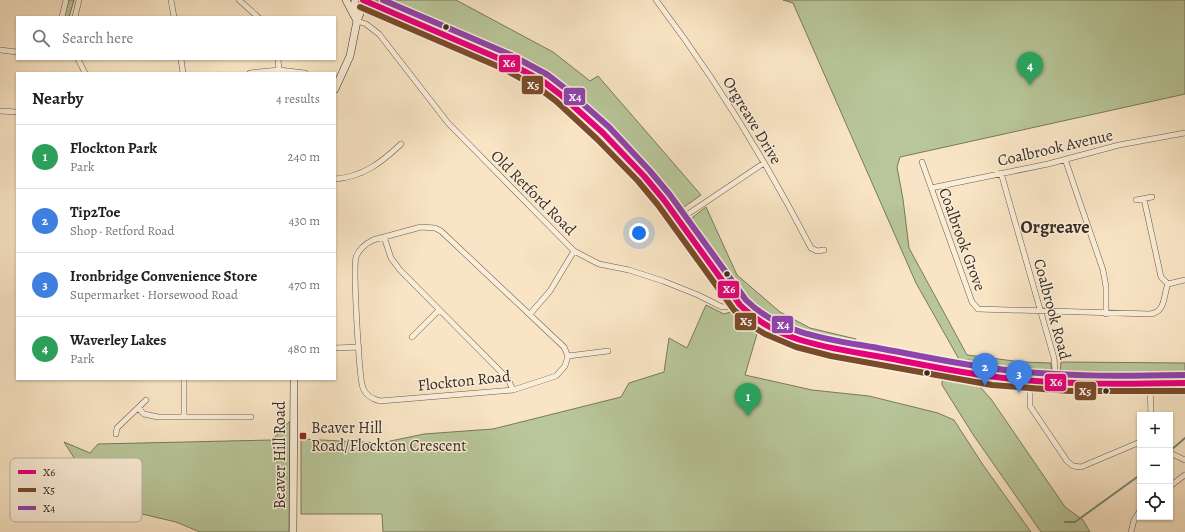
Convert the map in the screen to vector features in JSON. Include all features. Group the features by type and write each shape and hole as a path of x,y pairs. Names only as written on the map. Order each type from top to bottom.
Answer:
{"main road":[{"path":"346,0 356,18"},
{"path":"336,86 350,56 356,18 355,0"},
{"path":"356,18 364,0 507,62 544,82 603,132 644,176 679,220 740,305 761,323 789,336 932,367 1030,381 1185,384"},
{"name":"Beaver Hill Road","path":"293,532 294,380"}],"street":[{"path":"62,16 66,0"},
{"path":"75,16 80,0"},
{"path":"171,0 174,16"},
{"path":"239,0 257,16"},
{"name":"Orgreave Drive","path":"656,0 722,94 764,163 811,248 817,251 824,250"},
{"name":"Old Retford Road","path":"356,18 379,34 448,123 574,251 599,264 629,270 663,281 698,295 722,307 740,305"},
{"path":"0,50 16,52"},
{"path":"78,60 84,72"},
{"path":"181,60 183,72"},
{"path":"278,60 279,70"},
{"path":"260,72 279,70 296,72"},
{"path":"0,111 16,112"},
{"name":"Coalbrook Avenue","path":"931,188 1065,159 1119,145 1185,132"},
{"path":"336,179 350,176 377,166 401,144"},
{"path":"1065,159 1100,257 1106,279 1106,314"},
{"name":"Coalbrook Grove","path":"922,162 974,306 980,310 1154,314 1162,305 1168,284"},
{"path":"679,220 764,163"},
{"name":"Coalbrook Road","path":"1001,173 1054,358 1056,382"},
{"path":"1136,200 1152,197"},
{"path":"1144,199 1161,277 1168,284 1185,280"},
{"path":"336,348 359,347 355,271 356,257 365,244 421,226 435,228 441,231 564,347 568,356 608,351"},
{"path":"384,237 395,264 508,379 513,390"},
{"path":"530,314 550,291 574,251"},
{"path":"412,337 439,310"},
{"name":"Flockton Road","path":"359,347 362,386 367,395 375,400 513,390 556,376 565,366 568,356"},
{"path":"184,380 184,417"},
{"path":"1030,381 1030,406 1068,462 1073,466 1085,465 1137,443"},
{"path":"1150,384 1151,412"},
{"path":"116,434 117,428 146,400"},
{"path":"138,408 150,416 251,416"},
{"path":"1173,454 1185,460"},
{"path":"1173,484 1185,475"},
{"path":"1131,532 1137,515"}],"green space":[{"path":"69,0 74,0 69,16 64,16"},
{"path":"375,0 456,0 553,52 590,81 598,76 701,195 684,207 676,206 615,137 548,78 518,62"},
{"path":"783,0 1185,0 1185,94 900,157 897,167 903,199 909,248 967,355 1022,362 1051,363 1052,375 1050,377 1000,371 999,367 970,363 970,360 960,361 916,283 793,3"},
{"path":"706,207 737,275 780,312 810,328 856,339 854,346 786,329 757,313 732,286 691,228 693,217"},
{"path":"706,305 724,314 734,311 757,334 745,375 812,390 869,396 938,413 954,420 983,465 1031,532 383,532 382,514 301,514 301,439 381,443 424,434 493,429 621,397 629,383 664,372 669,338 687,348"},
{"path":"1061,362 1185,363 1185,376 1178,376 1178,379 1063,378 1060,375"},
{"path":"946,376 971,377 991,399 1065,507 1083,520 1090,532 1041,532 974,436 942,385 942,380"},
{"path":"290,421 289,532 200,532 176,522 142,514 142,458 74,458 64,442 90,453 98,444 272,440"}],"waterway":[{"path":"1173,448 1185,438"},
{"path":"1065,522 1075,522 1137,477"}],"transit line":[{"name":"X6","path":"363,0 507,62 544,82 561,95 603,133 644,176 664,200 740,305 755,318 788,336 825,347 980,375 1034,381 1077,383 1185,383"},
{"name":"X4","path":"383,0 511,55 548,75 566,89 609,127 650,171 670,195 746,300 760,312 776,322 810,335 828,339 982,367 1036,373 1078,375 1185,375"},
{"name":"X5","path":"360,7 504,69 540,89 556,101 597,139 638,181 658,205 734,310 750,325 765,334 796,347 831,356 992,385 1069,391 1185,391"}],"place":[{"name":"Waverley Lakes","path":"1030,85"},
{"name":"Tip2Toe","path":"985,386"},
{"name":"Ironbridge Convenience Store","path":"1019,393"},
{"name":"Flockton Park","path":"748,416"},
{"name":"Beaver Hill Road/Flockton Crescent","path":"303,436"}],"district":[{"name":"Orgreave","path":"1055,227"}]}
